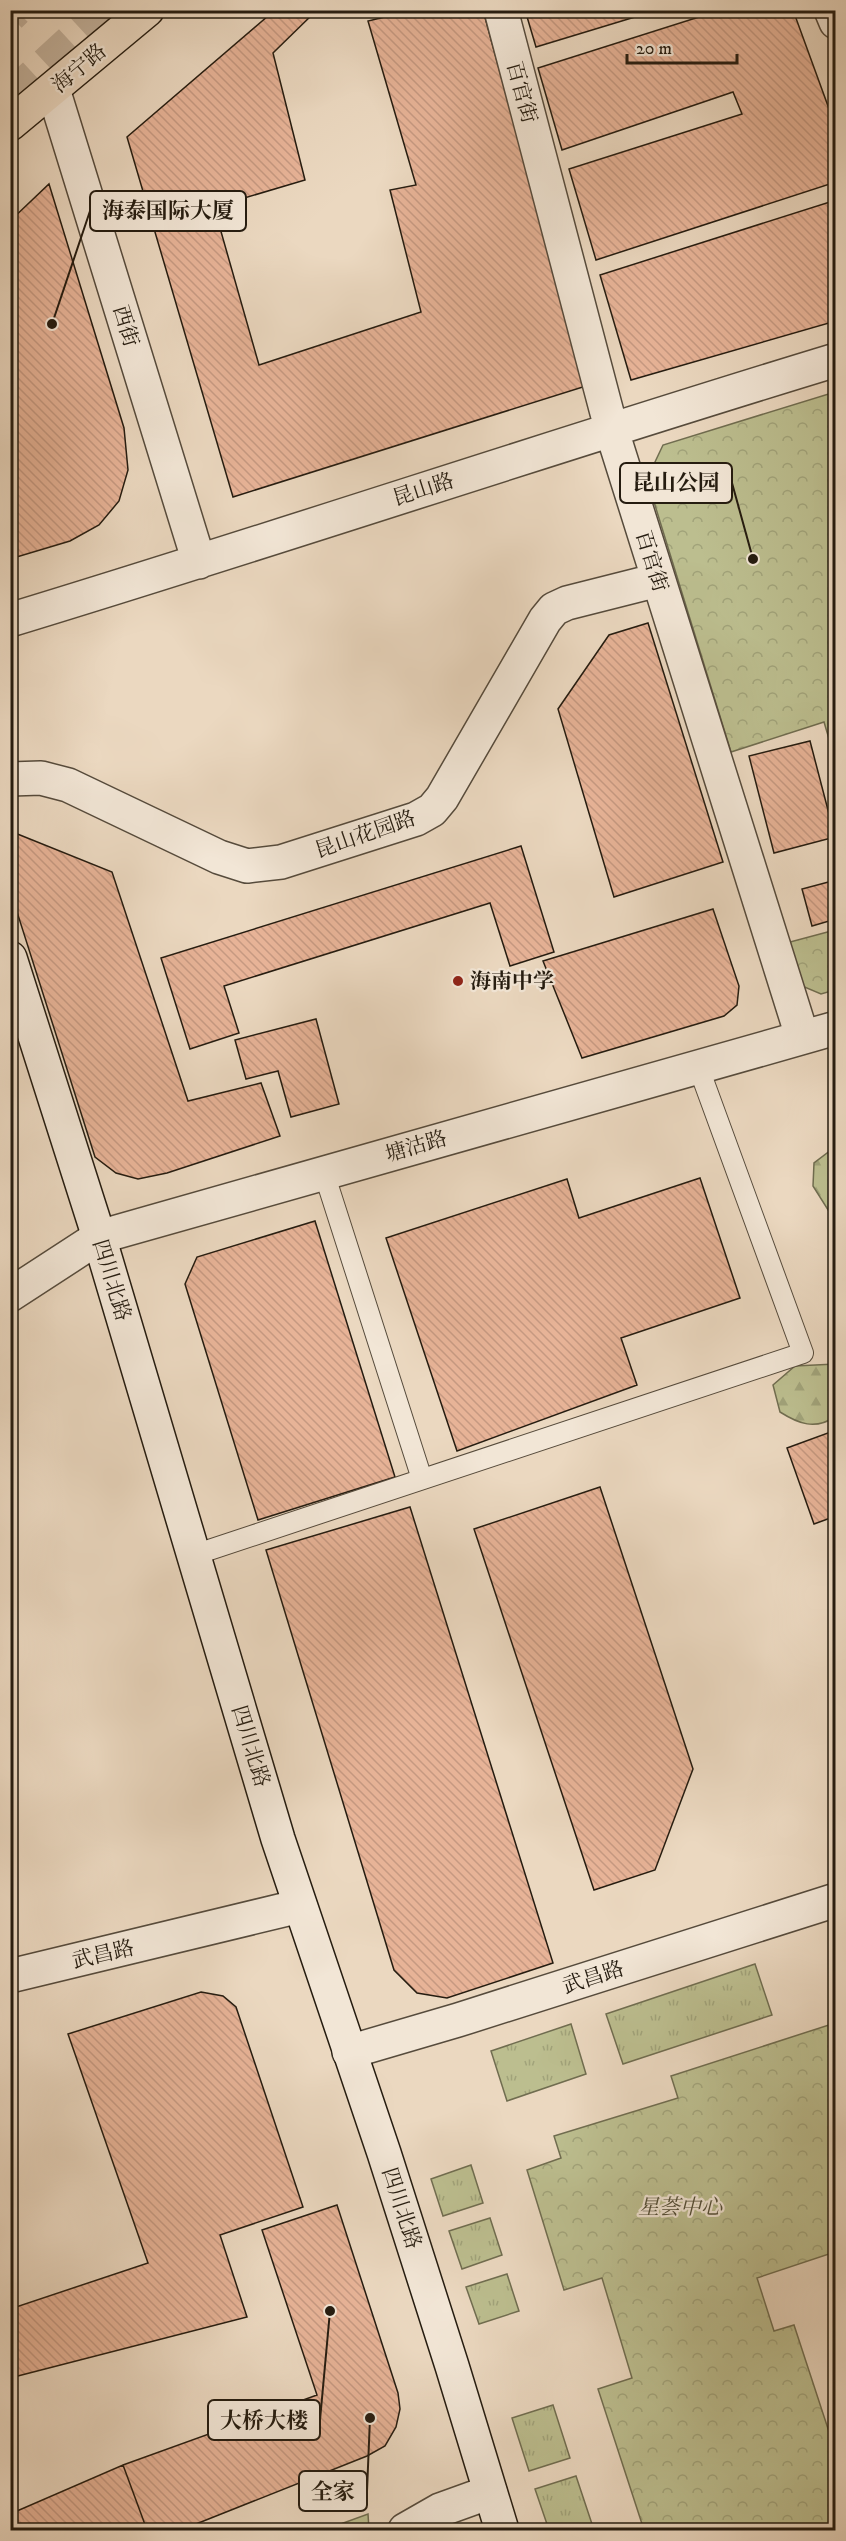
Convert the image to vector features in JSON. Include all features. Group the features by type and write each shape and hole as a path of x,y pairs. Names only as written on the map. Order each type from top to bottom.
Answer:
{"main road":[{"name":"海宁路","path":"10,124 147,10"}],"street":[{"name":"百官街","path":"501,10 611,428 802,1036"},
{"path":"831,10 836,22"},
{"name":"西街","path":"53,89 199,562"},
{"name":"昆山路","path":"10,620 199,562 611,428 836,360"},
{"name":"昆山花园路","path":"10,779 41,778 68,785 219,857 247,867 292,858 416,819 432,810 442,798 545,620 554,609 567,603 658,580"},
{"name":"四川北路","path":"10,958 99,1237 300,1906 312,1936 402,2209 502,2530"},
{"name":"塘沽路","path":"10,1295 99,1237 836,1028"},
{"name":"武昌路","path":"349,2052 458,2020 836,1900"},
{"name":"武昌路","path":"10,1976 300,1906"},
{"path":"405,2530 440,2510 490,2492"}],"lane":[{"path":"194,1555 803,1353 698,1066"},
{"path":"324,1173 422,1479"}],"green space":[{"path":"835,392 835,759 824,722 731,752 650,489 655,462 663,445"},
{"path":"835,930 835,990 821,994 802,986 790,942"},
{"path":"835,1147 835,1221 813,1186 814,1163"},
{"path":"835,1364 835,1417 821,1423 807,1424 780,1412 773,1385 795,1366"},
{"path":"755,1964 772,2015 623,2064 606,2014"},
{"name":"星荟中心","path":"835,2023 835,2252 757,2278 774,2331 794,2325 835,2450 835,2530 644,2530 598,2389 632,2378 602,2278 564,2290 527,2170 561,2158 554,2136 678,2098 671,2076"},
{"path":"571,2024 586,2074 507,2101 491,2051"},
{"path":"471,2165 483,2203 443,2216 431,2179"},
{"path":"490,2218 502,2255 462,2269 449,2231"},
{"path":"507,2274 519,2311 479,2324 466,2287"},
{"path":"553,2405 570,2458 529,2471 512,2418"},
{"path":"576,2476 594,2530 549,2530 535,2489"},
{"path":"368,2514 369,2530 324,2530"}],"building":[{"path":"275,10 317,10 273,53 305,180 214,207 259,365 421,312 390,190 416,185 368,21 414,10 483,10 586,386 233,497 127,137"},
{"path":"525,10 658,10 536,47"},
{"path":"721,10 793,10 836,128 836,182 596,260 569,169 742,114 733,92 562,150 538,68"},
{"path":"49,184 124,428 128,470 119,501 99,525 70,541 10,559 10,221"},
{"path":"836,200 836,321 631,380 600,275"},
{"path":"648,623 723,862 614,897 558,709 609,635"},
{"path":"810,741 835,837 774,853 749,756"},
{"path":"10,831 112,872 188,1101 261,1083 280,1136 167,1173 138,1179 116,1173 95,1157 10,890"},
{"path":"521,846 554,952 510,966 490,903 224,986 239,1033 190,1049 161,958"},
{"path":"836,880 836,919 812,926 802,889"},
{"path":"713,909 739,986 737,1005 724,1016 582,1058 543,961"},
{"path":"316,1019 339,1104 291,1117 278,1071 246,1079 235,1040"},
{"path":"700,1178 740,1298 621,1338 637,1385 457,1451 386,1238 567,1179 579,1218"},
{"path":"315,1221 395,1477 258,1520 185,1284 197,1257"},
{"path":"836,1430 836,1516 814,1524 787,1448"},
{"path":"600,1487 693,1769 655,1870 594,1890 474,1529"},
{"path":"410,1507 553,1963 447,1998 417,1993 394,1970 266,1550"},
{"path":"201,1992 223,1996 236,2007 303,2207 220,2235 247,2317 10,2378 10,2309 148,2263 68,2034"},
{"path":"337,2205 398,2393 400,2409 396,2427 385,2446 367,2456 181,2530 147,2530 123,2465 317,2395 262,2230"},
{"path":"123,2465 147,2530 10,2530 10,2514"}],"tunnel":[{"path":"10,16 16,10"},
{"path":"10,97 104,10"}],"place":[{"name":"海泰国际大厦","path":"52,324"},
{"name":"昆山公园","path":"753,559"},
{"name":"海南中学","path":"458,981"},
{"name":"大桥大楼","path":"330,2311"},
{"name":"全家","path":"370,2418"}]}
